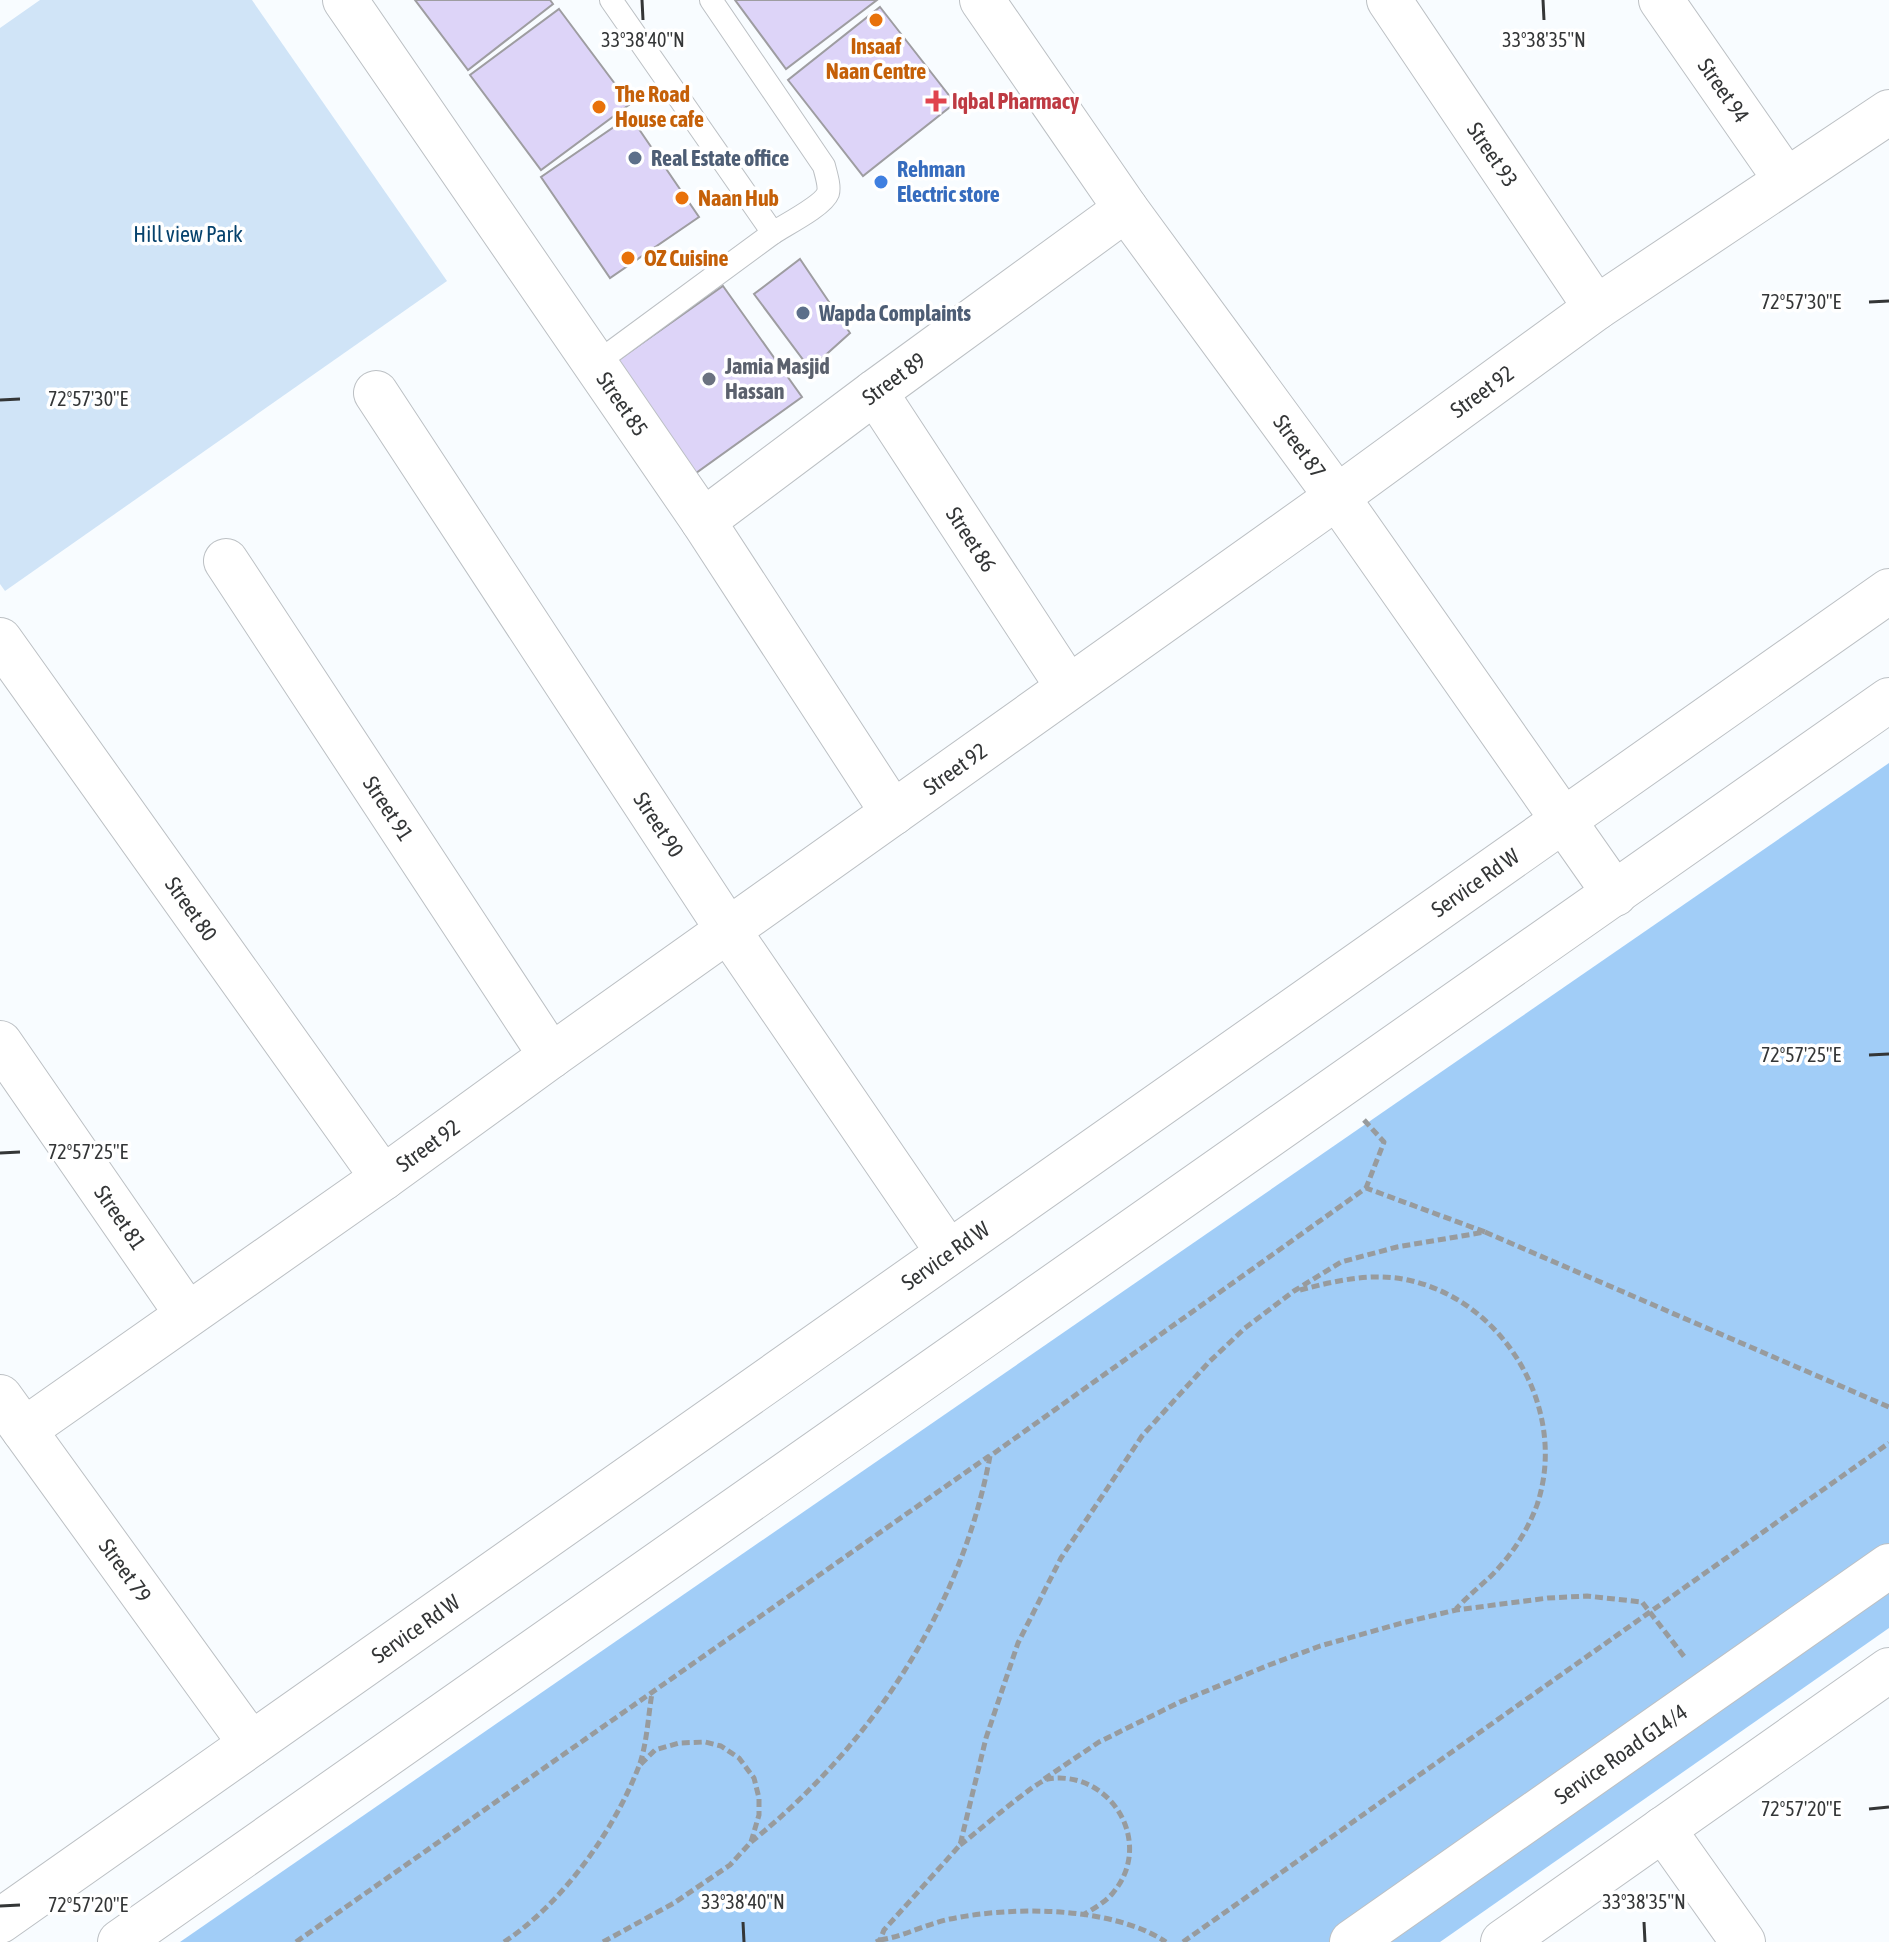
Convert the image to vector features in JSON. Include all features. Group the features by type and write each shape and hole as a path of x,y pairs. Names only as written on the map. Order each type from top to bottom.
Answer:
{"street":[{"name":"Street 85","path":"345,0 703,521 893,813"},
{"name":"Street 87","path":"982,0 1126,209 1337,497 1615,894"},
{"name":"Street 93","path":"1389,0 1596,308"},
{"name":"Street 94","path":"1661,0 1786,180"},
{"name":"Street 92","path":"12,1414 187,1314 383,1178 1337,497 1596,308 1889,112"},
{"name":"Street 89","path":"703,521 1126,209"},
{"name":"Street 86","path":"875,392 1068,687"},
{"name":"Street 90","path":"376,393 728,930 948,1252"},
{"name":"Street 91","path":"226,561 551,1056"},
{"name":"Service Rd W","path":"0,1921 1889,591"},
{"name":"Street 80","path":"0,640 383,1178"},
{"path":"120,1942 1889,700"},
{"name":"Street 81","path":"0,1043 187,1314"},
{"name":"Street 79","path":"12,1414 251,1744"},
{"name":"Service Road G14/4","path":"1352,1942 1889,1566"},
{"path":"1503,1942 1889,1670"},
{"path":"1663,1829 1743,1942"}],"lane":[{"path":"611,0 773,233"},
{"path":"595,364 820,202 828,193 824,166 711,0"}],"path":[{"path":"296,1942 990,1456 1366,1188 1384,1142 1336,1089"},
{"path":"1366,1188 1485,1232 1889,1407"},
{"path":"960,1845 986,1738 1018,1643 1061,1558 1142,1436 1209,1362 1245,1328 1294,1291 1341,1262 1366,1254 1485,1232"},
{"path":"1294,1291 1349,1279 1379,1277 1407,1280 1456,1297 1490,1324 1519,1359 1539,1404 1544,1430 1545,1461 1537,1503 1526,1531 1512,1553 1456,1610"},
{"path":"1183,1942 1889,1443"},
{"path":"603,1942 674,1903 730,1865 832,1768 881,1706 930,1628 957,1571 985,1484 990,1456"},
{"path":"878,1941 884,1930 960,1845 1044,1779 1099,1742 1254,1670 1335,1642 1456,1610 1548,1598 1587,1596 1642,1602 1710,1691"},
{"path":"504,1942 542,1911 591,1855 640,1765 652,1691"},
{"path":"640,1765 655,1750 679,1743 705,1742 721,1746 739,1758 754,1778 759,1798 759,1815 751,1842"},
{"path":"1044,1779 1063,1779 1092,1786 1116,1807 1125,1822 1130,1849 1121,1881 1102,1904 1083,1915"},
{"path":"878,1941 947,1919 1012,1911 1049,1911 1106,1919 1138,1928 1166,1942"}],"green space":[{"name":"Hill view Park","path":"40,0 252,0 447,281 5,591 0,584 0,28"}],"shaded area":[{"path":"1889,763 1889,1628 1440,1942 180,1942"}],"building":[{"path":"415,0 550,0 553,4 468,70"},
{"path":"735,0 877,0 786,69"},
{"path":"880,7 955,103 863,176 788,80"},
{"path":"559,9 630,104 541,170 470,75"},
{"path":"630,116 699,217 610,278 541,177"},
{"name":"Wapda Complaints","path":"800,259 850,333 810,369 754,294"},
{"name":"Jamia Masjid Hassan","path":"723,286 802,397 696,473 617,361"}],"place":[{"name":"Insaaf Naan Centre","path":"876,20"},
{"name":"Iqbal Pharmacy","path":"936,101"},
{"name":"The Road House cafe","path":"599,107"},
{"name":"Real Estate office","path":"635,158"},
{"name":"Rehman Electric store","path":"881,182"},
{"name":"Naan Hub","path":"682,198"},
{"name":"OZ Cuisine","path":"628,258"},
{"name":"Wapda Complaints","path":"803,313"},
{"name":"Jamia Masjid Hassan","path":"709,379"}]}
